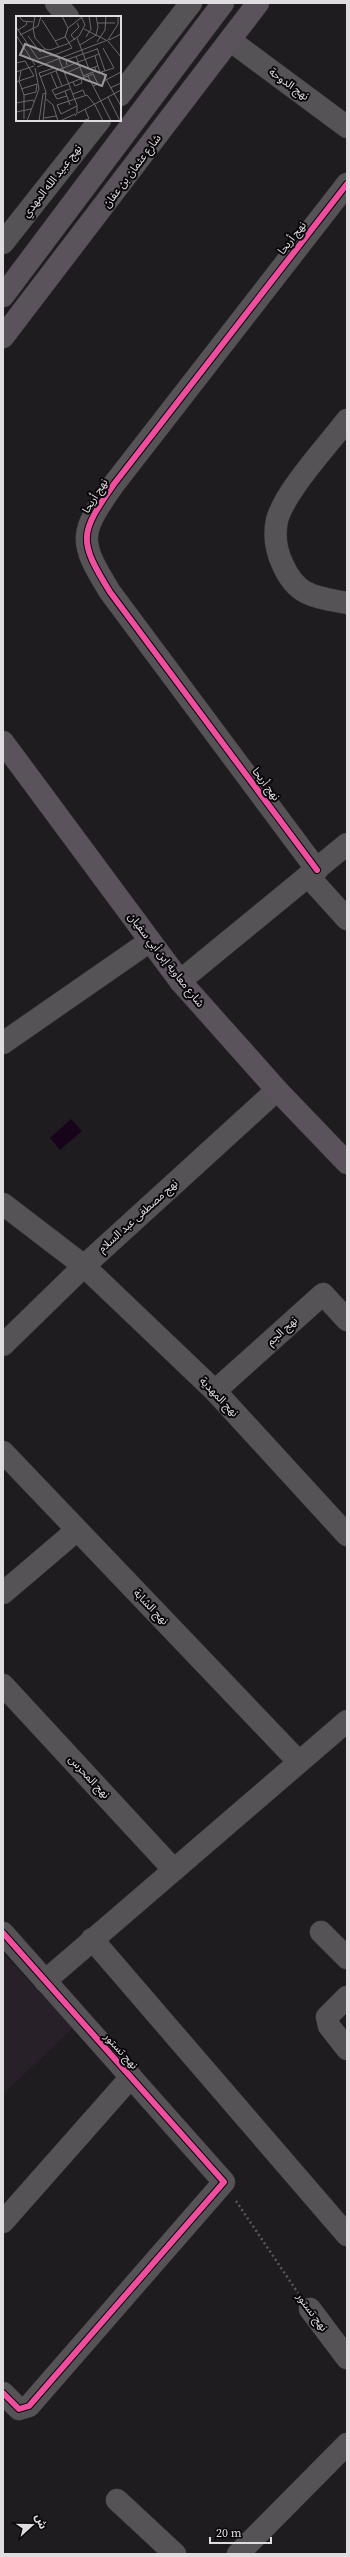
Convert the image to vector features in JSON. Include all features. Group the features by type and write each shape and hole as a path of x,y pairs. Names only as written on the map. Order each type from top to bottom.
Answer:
{"main road":[{"path":"3,296 148,105 223,3"},
{"name":"شارع عثمان بن عفان","path":"3,337 231,41 258,3"},
{"name":"شارع معاوية إبن أبي سفيان","path":"3,742 180,981 277,1090 347,1163"}],"street":[{"path":"56,3 67,16"},
{"path":"148,105 122,86 191,3"},
{"name":"نهج الدوحة","path":"231,41 347,127"},
{"name":"نهج عبيد الله المهدي","path":"3,243 99,121"},
{"name":"نهج أريحا","path":"347,184 114,484 96,509 87,529 86,545 91,561 110,592 347,920"},
{"path":"347,420 285,501 277,520 275,539 279,557 288,575 299,590 315,597 347,603"},
{"path":"180,981 347,844"},
{"path":"3,1043 150,941"},
{"name":"نهج مصطفى عبد السلام","path":"3,1345 84,1266 277,1090"},
{"name":"نهج المهدية","path":"3,1204 84,1266 215,1391 347,1535"},
{"name":"نهج الجم","path":"215,1391 324,1294 347,1320"},
{"name":"نهج الشابة","path":"3,1452 299,1762"},
{"path":"3,1593 77,1530"},
{"name":"نهج المحرس","path":"3,1685 174,1870"},
{"path":"45,1981 299,1762 343,1731"},
{"path":"321,1932 347,1958"},
{"name":"نهج تستور","path":"3,1933 224,2182"},
{"path":"92,1939 347,2235"},
{"path":"347,1997 327,2017 329,2026 347,2049"},
{"path":"3,2222 132,2077"},
{"path":"3,2393 19,2409 29,2406 224,2182"},
{"name":"نهج تستور","path":"310,2310 347,2358"},
{"path":"238,2554 347,2444"},
{"path":"117,2500 175,2554"}],"shaded area":[{"path":"71,1119 82,1131 60,1150 50,1138"},
{"path":"3,1953 73,2028 3,2094"}],"cycle path":[{"path":"317,870 110,592 92,560 88,548 87,537 89,526 94,515 114,484 347,184"},
{"path":"3,1933 224,2182 29,2406 19,2409 3,2393"}]}
